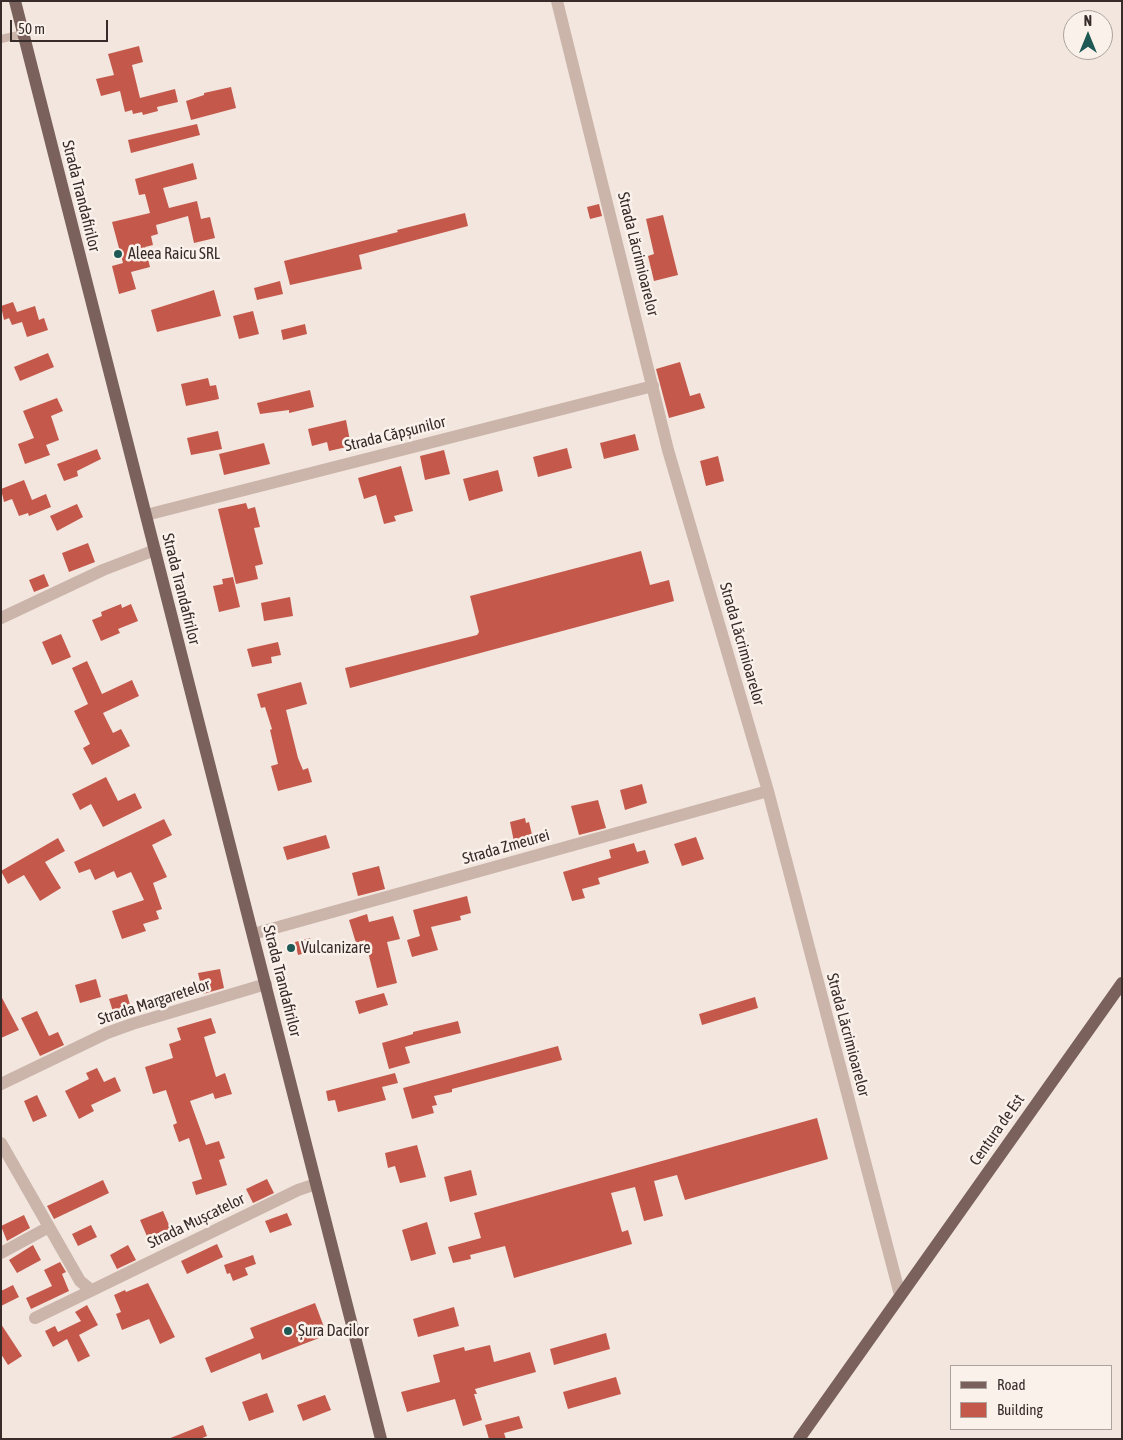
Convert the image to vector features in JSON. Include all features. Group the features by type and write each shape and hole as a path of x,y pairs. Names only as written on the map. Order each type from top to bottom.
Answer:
{"main road":[{"name":"Strada Trandafirilor","path":"15,1 381,1439"},
{"name":"Centura de Est","path":"799,1439 1122,983"}],"street":[{"name":"Strada Lăcrimioarelor","path":"557,1 668,450 768,791 900,1295"},
{"name":"Strada Căpșunilor","path":"146,515 653,386"},
{"path":"1,618 94,574 155,550"},
{"name":"Strada Zmeurei","path":"253,934 768,791"},
{"name":"Strada Margaretelor","path":"1,1084 124,1027 266,984"},
{"path":"1,1143 80,1281 91,1290"},
{"name":"Strada Mușcatelor","path":"35,1318 298,1190 316,1184"},
{"path":"1,1253 49,1227"}],"lane":[{"path":"1,39 24,34"}],"building":[{"path":"139,46 143,62 132,65 140,98 175,89 178,102 157,107 158,111 143,115 142,112 133,114 132,110 125,112 120,91 101,96 96,79 114,75 108,54"},
{"path":"231,87 236,108 191,120 186,101 204,95 204,93"},
{"path":"197,124 200,135 131,153 128,140"},
{"path":"193,163 197,179 163,188 169,208 197,201 201,219 210,217 215,238 194,243 188,216 156,225 158,234 151,236 153,245 145,247 150,267 131,272 136,289 119,294 112,266 123,263 112,222 150,213 145,194 139,195 135,179"},
{"path":"599,204 602,216 590,219 587,207"},
{"path":"465,213 468,226 359,255 362,269 290,285 284,261"},
{"path":"663,215 678,275 654,281 648,256 654,254 646,219"},
{"path":"280,281 283,294 257,300 254,288"},
{"path":"214,290 221,316 157,332 151,310"},
{"path":"13,302 17,312 35,306 39,320 44,318 48,330 27,337 22,322 12,325 9,318 4,320 1,306"},
{"path":"253,311 259,334 239,339 233,316"},
{"path":"305,324 307,334 283,340 281,330"},
{"path":"48,353 54,367 20,381 14,367"},
{"path":"680,362 690,396 700,393 705,408 669,418 656,369"},
{"path":"208,378 210,386 216,385 219,399 186,406 181,384"},
{"path":"310,390 314,407 289,413 289,410 260,414 257,403"},
{"path":"57,398 63,411 51,416 59,440 46,445 50,455 25,464 18,444 34,438 23,411"},
{"path":"346,420 351,446 329,451 327,442 312,446 308,429"},
{"path":"218,431 222,449 191,455 187,438"},
{"path":"635,434 639,450 604,459 600,443"},
{"path":"264,443 270,464 224,475 219,454"},
{"path":"567,448 572,468 538,477 533,457"},
{"path":"97,449 101,459 77,471 78,476 64,481 57,464"},
{"path":"444,450 450,474 425,480 420,456"},
{"path":"718,456 724,481 706,486 700,461"},
{"path":"401,466 413,511 394,516 396,521 384,524 376,495 364,499 358,478"},
{"path":"498,470 503,491 469,501 463,479"},
{"path":"24,480 32,500 46,494 51,507 29,516 28,513 19,516 12,499 4,502 1,489"},
{"path":"246,503 248,509 255,507 260,527 254,528 263,564 255,566 258,579 236,584 218,509"},
{"path":"77,504 83,517 57,531 50,516"},
{"path":"88,543 95,562 69,572 62,553"},
{"path":"641,551 650,585 669,580 674,601 350,688 345,668 477,635 479,632 470,596"},
{"path":"44,574 49,586 34,592 29,580"},
{"path":"233,577 240,607 219,612 213,586 223,584 222,579"},
{"path":"290,597 293,616 264,621 261,603"},
{"path":"121,604 122,608 131,604 138,621 118,629 120,633 101,641 92,620 102,616 101,612"},
{"path":"61,634 71,657 52,665 42,642"},
{"path":"278,642 281,655 271,657 272,663 252,667 247,649"},
{"path":"87,661 102,694 132,680 139,696 103,713 113,733 121,729 130,746 92,765 83,748 90,744 74,711 88,704 72,668"},
{"path":"301,682 307,704 286,710 298,758 303,770 308,768 312,782 278,791 271,766 278,764 270,730 272,729 265,707 261,708 257,694"},
{"path":"106,777 118,801 135,793 142,808 103,827 91,804 80,810 72,794"},
{"path":"642,784 647,803 625,810 620,790"},
{"path":"598,800 606,828 579,835 571,806"},
{"path":"525,818 526,823 529,822 534,843 515,847 510,822"},
{"path":"164,819 172,835 152,845 167,877 153,883 162,909 156,911 159,919 143,924 146,931 122,939 112,911 144,900 131,872 117,878 114,871 95,880 90,869 79,873 74,862"},
{"path":"326,835 330,848 287,860 283,847"},
{"path":"696,837 704,859 682,866 674,844"},
{"path":"58,838 65,851 45,862 61,888 40,901 24,875 8,884 1,871"},
{"path":"634,843 637,852 645,850 649,863 598,878 600,884 582,889 585,898 572,901 563,872 611,858 609,850"},
{"path":"379,866 385,889 358,896 352,873"},
{"path":"467,896 471,913 460,916 461,920 431,927 438,950 412,957 407,940 420,936 413,910"},
{"path":"367,914 369,922 393,916 400,939 387,942 397,983 377,988 365,940 356,943 349,920"},
{"path":"310,938 313,951 298,955 295,942"},
{"path":"220,969 224,988 203,994 198,973"},
{"path":"96,979 101,997 80,1003 75,985"},
{"path":"384,993 388,1005 359,1014 355,1001"},
{"path":"127,994 133,1015 116,1021 109,999"},
{"path":"1,996 19,1030 1,1038"},
{"path":"755,997 758,1008 702,1025 699,1014"},
{"path":"37,1011 49,1036 58,1032 64,1045 40,1056 21,1018"},
{"path":"211,1018 216,1033 204,1037 216,1077 225,1073 232,1094 215,1099 213,1093 190,1101 206,1145 219,1141 225,1158 219,1160 227,1185 196,1195 192,1182 202,1179 189,1138 179,1142 173,1125 177,1123 166,1090 153,1094 145,1067 173,1058 169,1044 181,1040 177,1028"},
{"path":"458,1021 461,1033 405,1047 410,1063 389,1069 382,1043 413,1034 413,1032"},
{"path":"558,1046 562,1060 452,1089 452,1092 434,1096 437,1105 432,1106 434,1113 412,1119 403,1088"},
{"path":"97,1068 104,1082 115,1077 121,1091 91,1105 94,1111 79,1119 65,1091 89,1079 86,1073"},
{"path":"395,1073 398,1083 382,1087 386,1100 338,1112 335,1100 328,1101 326,1091"},
{"path":"37,1095 47,1116 33,1122 24,1101"},
{"path":"817,1118 828,1159 685,1200 677,1175 654,1181 663,1216 644,1221 635,1187 611,1193 622,1232 628,1230 632,1244 514,1278 505,1246 470,1255 471,1259 453,1263 448,1247 481,1238 474,1213"},
{"path":"417,1145 426,1177 400,1183 395,1166 388,1168 385,1153"},
{"path":"471,1170 477,1195 450,1202 444,1177"},
{"path":"267,1179 274,1193 253,1203 246,1189"},
{"path":"103,1180 109,1193 54,1219 47,1206"},
{"path":"163,1211 172,1232 149,1241 140,1220"},
{"path":"287,1213 292,1225 270,1233 265,1221"},
{"path":"24,1215 30,1228 7,1241 1,1226"},
{"path":"427,1222 436,1254 411,1261 402,1230"},
{"path":"91,1225 97,1237 78,1246 72,1234"},
{"path":"217,1244 223,1257 187,1274 181,1261"},
{"path":"33,1245 41,1260 17,1273 9,1260"},
{"path":"128,1245 136,1260 117,1269 110,1255"},
{"path":"253,1255 256,1264 245,1268 248,1275 233,1281 230,1273 227,1274 224,1265"},
{"path":"60,1262 66,1272 62,1274 69,1291 31,1309 26,1298 52,1286 44,1270"},
{"path":"148,1283 175,1337 160,1344 149,1319 122,1330 116,1314 121,1312 114,1295"},
{"path":"13,1285 19,1297 1,1306 1,1291"},
{"name":"Șura Dacilor","path":"315,1303 327,1335 262,1360 260,1353 211,1373 205,1358 254,1338 250,1328"},
{"path":"87,1305 98,1325 79,1335 90,1356 78,1362 67,1339 53,1347 45,1331 55,1326 58,1332 81,1321 75,1312"},
{"path":"454,1307 459,1326 418,1337 413,1319"},
{"path":"1,1324 22,1356 8,1365 1,1354"},
{"path":"606,1333 610,1349 554,1365 550,1349"},
{"path":"490,1345 494,1362 530,1352 536,1372 475,1389 477,1394 474,1394 482,1420 463,1426 455,1399 407,1412 401,1392 440,1382 433,1355 464,1347 465,1351"},
{"path":"616,1377 621,1394 568,1409 563,1392"},
{"path":"267,1393 274,1412 249,1421 242,1402"},
{"path":"325,1395 331,1410 303,1421 297,1405"},
{"path":"519,1416 523,1428 504,1433 506,1439 489,1439 485,1425"},
{"path":"203,1425 207,1436 200,1439 168,1439"}],"place":[{"name":"Aleea Raicu SRL","path":"118,254"},
{"name":"Vulcanizare","path":"291,948"},
{"name":"Șura Dacilor","path":"288,1331"}]}
